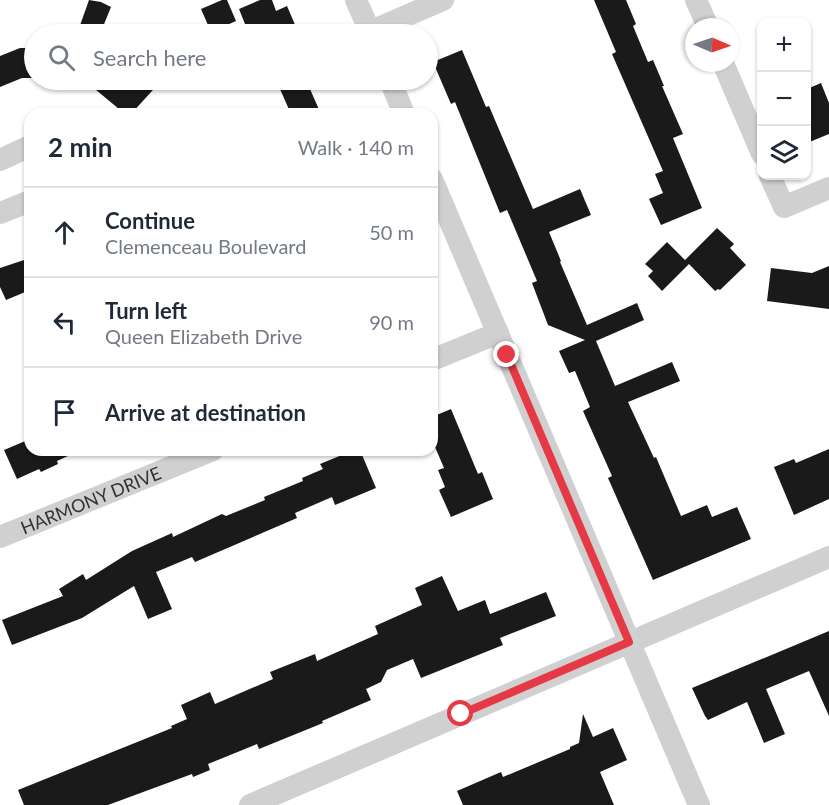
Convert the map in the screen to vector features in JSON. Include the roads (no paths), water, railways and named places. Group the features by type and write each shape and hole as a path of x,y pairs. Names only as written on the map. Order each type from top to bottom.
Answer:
{"street":[{"path":"356,0 366,24"},
{"path":"390,24 443,0"},
{"path":"696,0 704,18"},
{"path":"727,72 757,142"},
{"path":"394,90 402,108"},
{"path":"0,160 24,149"},
{"path":"772,180 784,207 829,188"},
{"path":"438,192 699,805"},
{"path":"0,213 24,203"},
{"path":"438,358 498,333"},
{"name":"HARMONY DRIVE","path":"0,537 198,456"},
{"path":"250,805 829,557"}]}
